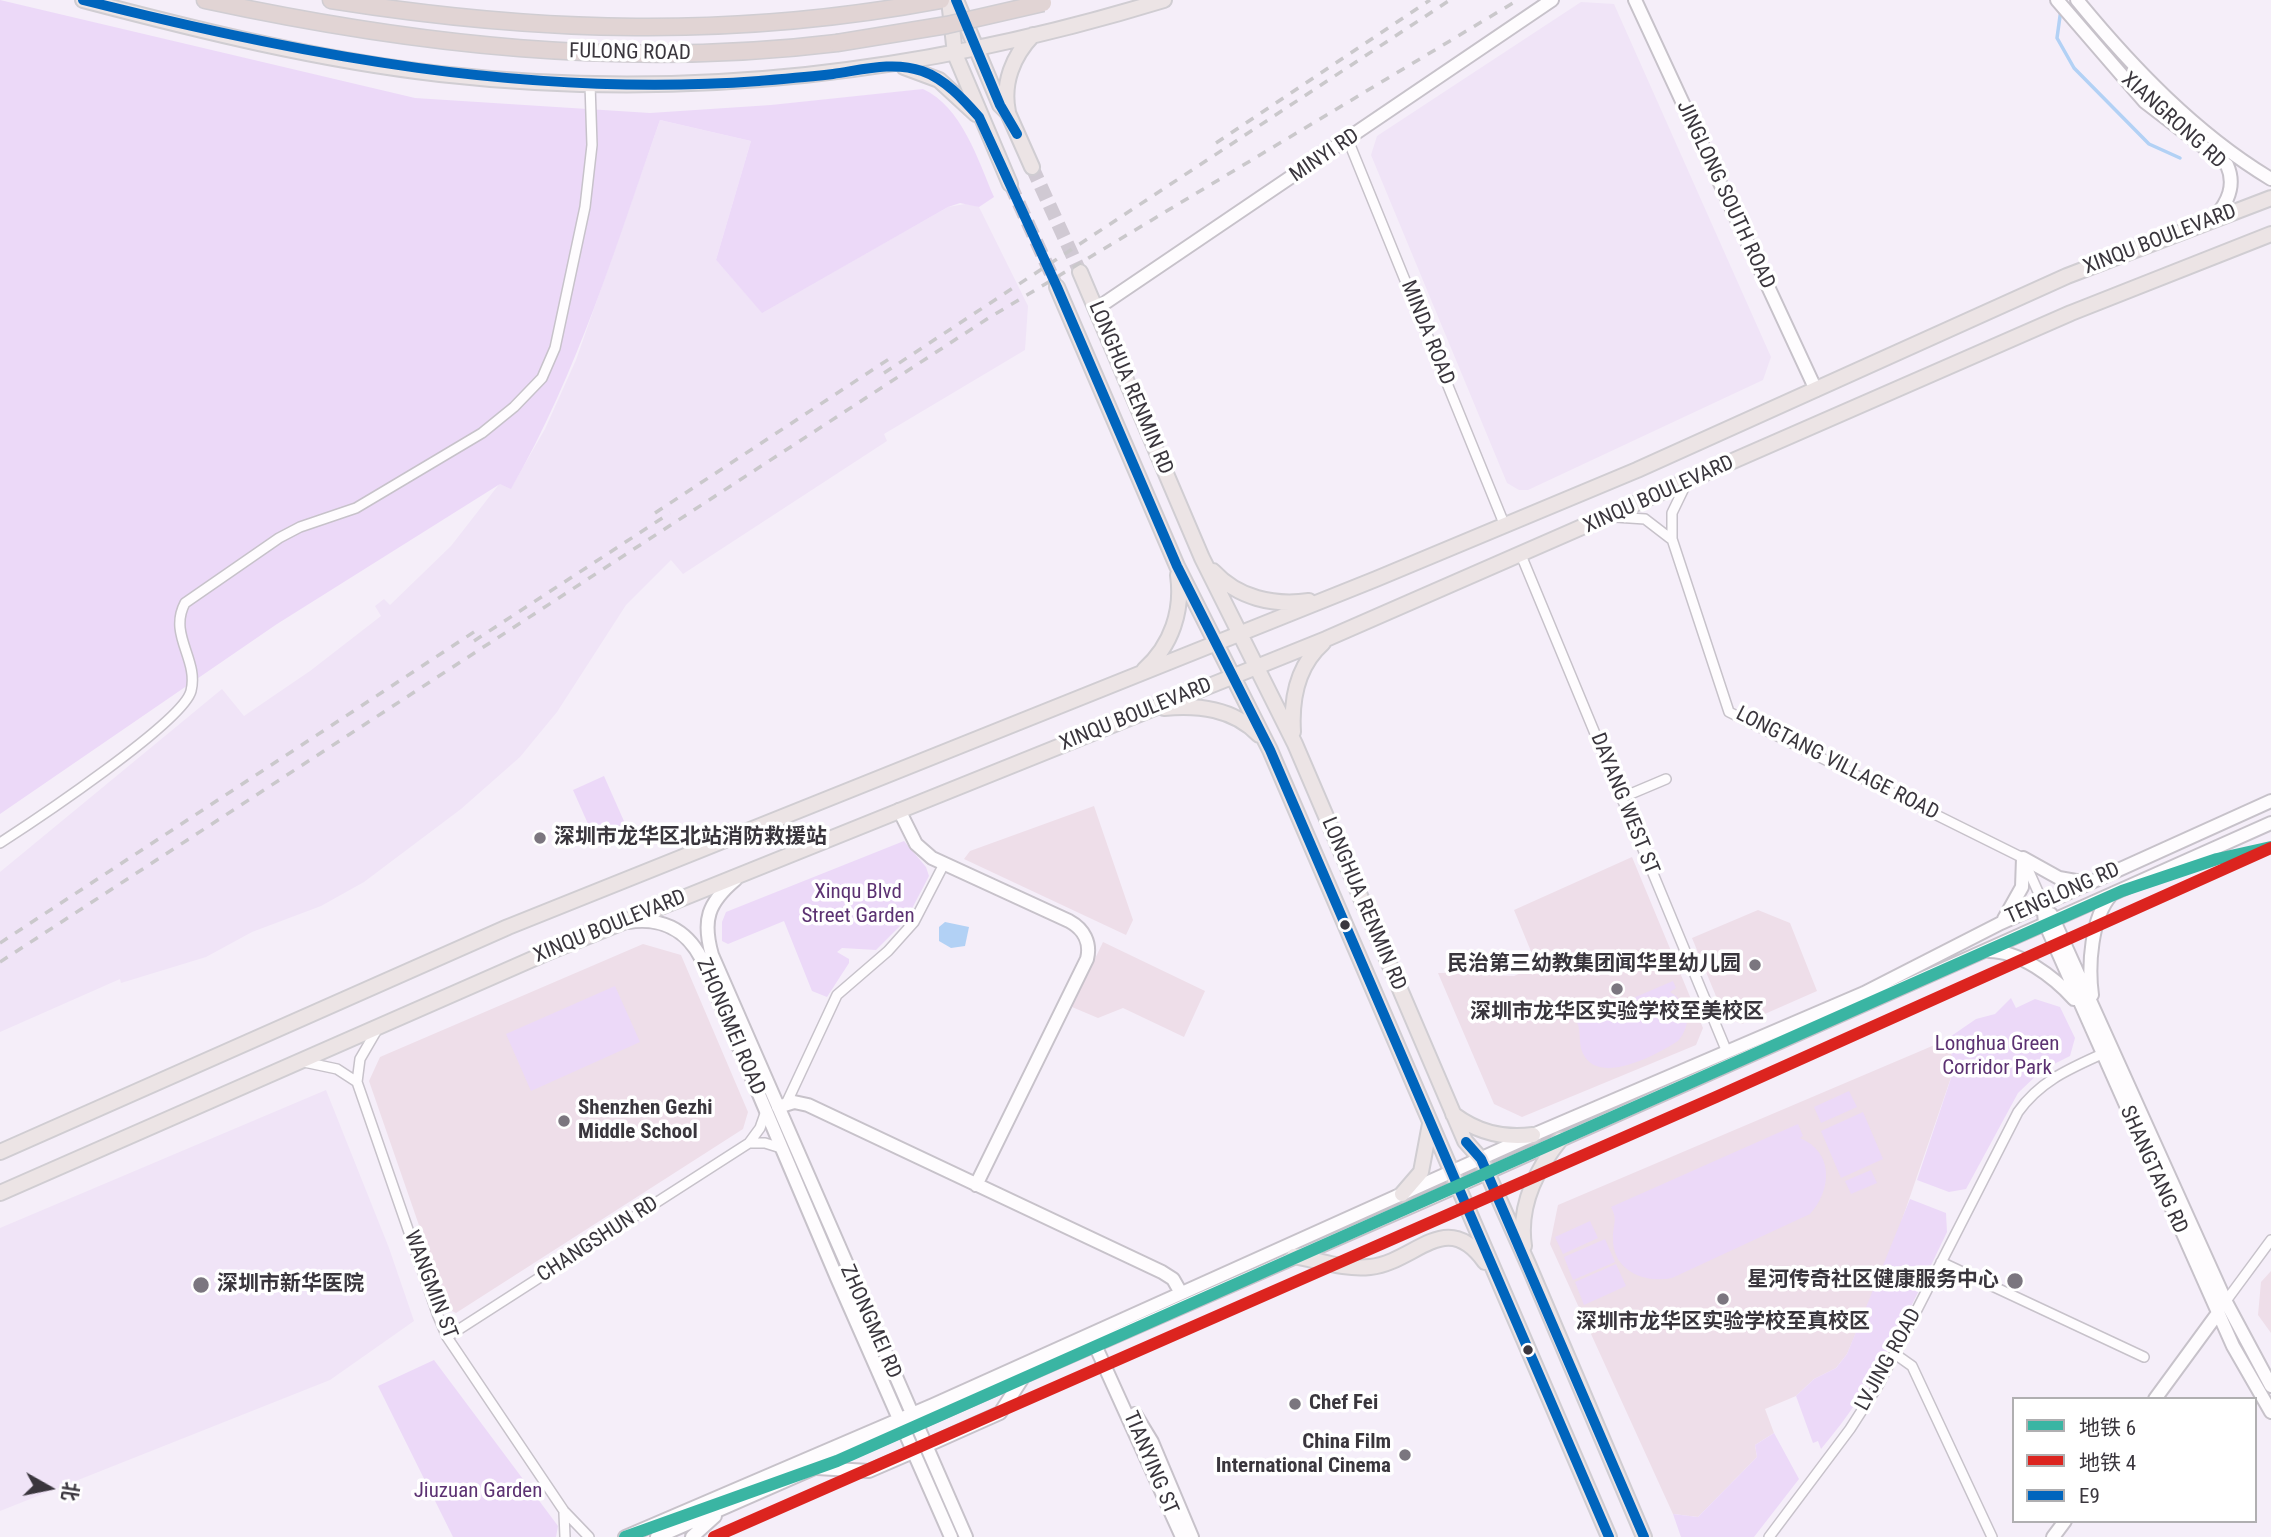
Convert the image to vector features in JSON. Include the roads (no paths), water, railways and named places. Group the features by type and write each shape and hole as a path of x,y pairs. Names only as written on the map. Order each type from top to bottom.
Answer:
{"highway":[{"name":"FULONG ROAD","path":"205,0 338,27 526,50 676,56 838,43 947,25 1049,2"},
{"name":"FULONG ROAD","path":"331,0 440,16 621,29 726,27 834,18 941,0"}],"main road":[{"path":"83,0 250,42 372,64 590,91 811,76 889,65 976,50 1164,0"},
{"path":"949,0 956,54 979,117 1010,184"},
{"path":"956,0 1000,105 1008,113"},
{"name":"MINYI RD","path":"1096,309 1552,0"},
{"name":"JINGLONG SOUTH ROAD","path":"1635,0 1816,390"},
{"name":"XIANGRONG RD","path":"2057,0 2146,102 2227,165 2231,187 2224,207 2215,217"},
{"name":"XIANGRONG RD","path":"2077,0 2161,92 2233,153 2271,179"},
{"path":"1032,167 1008,113 1005,98 1010,71 1023,46 1034,35"},
{"path":"889,65 922,71 939,79 979,117"},
{"name":"XINQU BOULEVARD","path":"0,1152 533,917 1505,526 1816,390 2067,276 2215,217 2271,198"},
{"name":"XINQU BOULEVARD","path":"0,1193 617,924 1332,636 1686,484 2071,313 2267,237"},
{"name":"LONGHUA RENMIN RD","path":"1080,272 1202,558 1295,744 1465,1141 1484,1166 1528,1264 1644,1537"},
{"name":"LONGHUA RENMIN RD","path":"1057,287 1177,566 1270,750 1606,1533"},
{"path":"1202,558 1224,583 1254,597 1287,603 1328,598"},
{"path":"1134,677 1158,655 1176,621 1180,600 1177,566"},
{"path":"1295,744 1292,705 1298,679 1313,653 1332,636"},
{"path":"1148,710 1200,708 1227,713 1256,732 1270,750"},
{"name":"TENGLONG RD","path":"907,1422 1018,1374 1181,1293 1402,1194 1484,1166 1533,1135 1864,993 2001,923 2271,801"},
{"path":"900,810 916,844 944,864 1069,921 1080,930 1089,945 1087,959 976,1185"},
{"path":"1484,1166 1560,1140 2271,823"},
{"path":"2001,923 2015,904 2022,887 2023,858 2059,878 2088,883"},
{"name":"ZHONGMEI ROAD","path":"743,873 718,895 710,907 707,921 709,945 777,1107 781,1148"},
{"path":"2088,1008 2097,922 2104,903 2112,894"},
{"name":"SHANGTANG RD","path":"2043,904 2222,1307 2249,1378 2271,1412"},
{"name":"ZHONGMEI ROAD","path":"617,924 633,921 662,923 677,929 691,942 736,1035 777,1107"},
{"path":"1985,950 2002,951 2020,958 2063,987 2088,1008"},
{"name":"SHANGTANG RD","path":"2088,1008 2102,1054 2222,1307 2271,1386"},
{"path":"777,1107 807,1105 1162,1272 1172,1279 1181,1293"},
{"name":"ZHONGMEI RD","path":"777,1107 907,1422"},
{"path":"1453,1114 1490,1133 1517,1137 1533,1135"},
{"path":"1402,1194 1421,1172 1429,1144 1429,1119"},
{"path":"1528,1264 1522,1228 1528,1198 1546,1158 1560,1140"},
{"name":"ZHONGMEI RD","path":"781,1148 919,1449 965,1537"},
{"path":"816,1468 869,1471 1000,1413 1018,1374 1095,1345 1294,1256 1455,1178"},
{"path":"1294,1256 1357,1268 1374,1267 1436,1239 1454,1238 1476,1250 1500,1283"},
{"path":"2156,1397 2222,1307"},
{"name":"TIANYING ST","path":"1095,1345 1118,1390 1182,1537"},
{"name":"TIANYING ST","path":"1118,1390 1152,1442 1192,1537"},
{"path":"657,1537 816,1468 907,1422"},
{"path":"625,1537 907,1422"},
{"name":"ZHONGMEI RD","path":"919,1449 951,1537"},
{"path":"692,1537 722,1509"}],"street":[{"path":"0,843 147,739 179,711 191,691 192,680 179,620 185,603 193,596 279,538 300,527 356,508 472,439 514,407 542,377 555,348 585,207 592,145 590,91"},
{"name":"MINDA ROAD","path":"1348,140 1505,526"},
{"name":"LONGTANG VILLAGE ROAD","path":"1686,484 1672,513 1672,539 1729,712 2023,858"},
{"path":"1606,518 1638,517 1653,523 1672,539"},
{"name":"DAYANG WEST ST","path":"1521,555 1727,1052"},
{"path":"1621,798 1666,779"},
{"path":"2023,858 2043,904"},
{"path":"749,1143 777,1107 837,995 888,951 914,922 944,864"},
{"path":"300,1061 337,1069 357,1082 360,1059 379,1027"},
{"name":"LVJING ROAD","path":"1769,1537 1850,1429 1895,1354 2026,1101 2051,1079 2102,1054"},
{"name":"WANGMIN ST","path":"357,1082 447,1337 564,1511 589,1537"},
{"path":"749,1143 765,1143 781,1148"},
{"name":"CHANGSHUN RD","path":"447,1337 749,1143"},
{"path":"2222,1307 2271,1240"},
{"path":"1941,1262 2144,1356"},
{"path":"1895,1354 1912,1366 1992,1537"},
{"path":"564,1511 565,1537"}],"water":[{"path":"945,922 969,927 965,946 951,948 939,941 939,927"}],"waterway":[{"path":"2061,9 2057,38 2074,68 2149,144 2180,158"}],"tunnel":[{"path":"1032,167 1080,272"},
{"path":"1010,184 1057,287"}],"railway":[{"path":"1216,143 1430,0"},
{"path":"884,373 1450,0"},
{"path":"0,962 987,319 1518,0"},
{"path":"655,513 889,359"},
{"path":"474,641 670,513"},
{"path":"0,943 480,628"}],"metro line":[{"name":"6","path":"625,1537 837,1461 2122,891 2217,859 2271,847"},
{"name":"4","path":"714,1537 1716,1097 2271,848"}],"place":[{"name":"深圳市龙华区北站消防救援站","path":"540,838"},
{"name":"民治第三幼教集团闻华里幼儿园","path":"1755,965"},
{"name":"深圳市龙华区实验学校至美校区","path":"1617,989"},
{"name":"Shenzhen Gezhi Middle School","path":"564,1121"},
{"name":"星河传奇社区健康服务中心","path":"2015,1281"},
{"name":"深圳市新华医院","path":"201,1285"},
{"name":"深圳市龙华区实验学校至真校区","path":"1723,1299"},
{"name":"Chef Fei","path":"1295,1404"},
{"name":"China Film International Cinema","path":"1405,1455"}],"park label":[{"name":"Xinqu Blvd Street Garden","path":"858,905"},
{"name":"Longhua Green Corridor Park","path":"1997,1057"},
{"name":"Jiuzuan Garden","path":"478,1492"}]}
